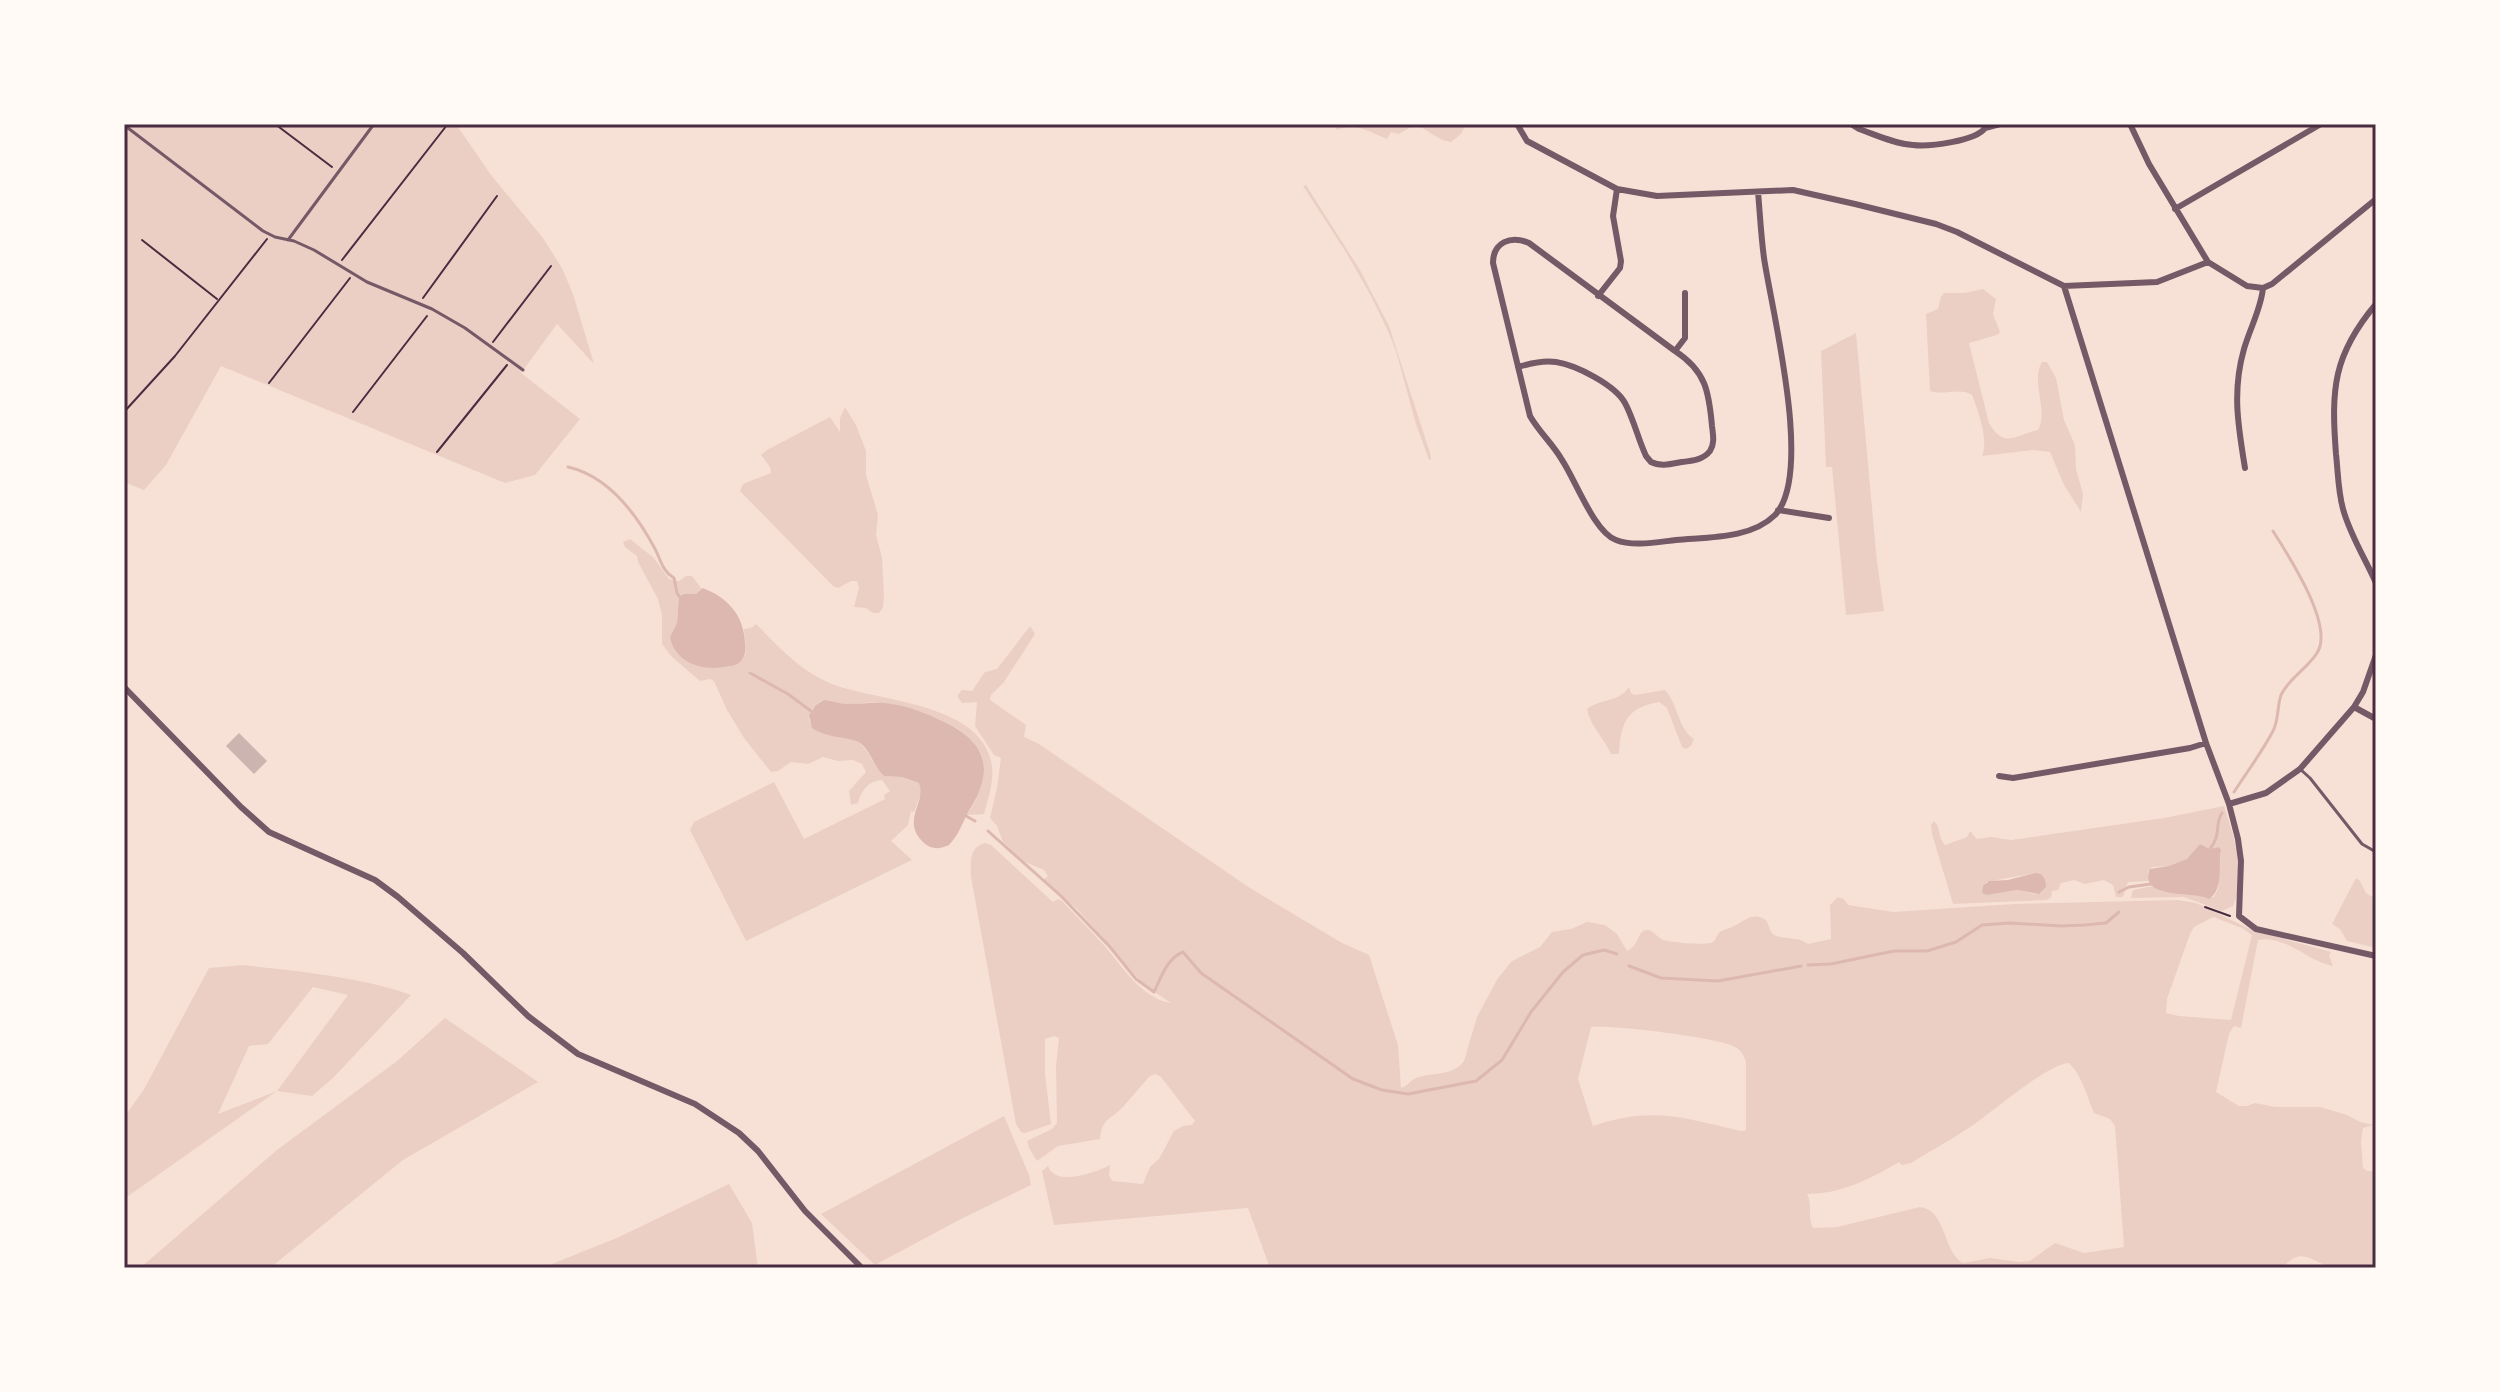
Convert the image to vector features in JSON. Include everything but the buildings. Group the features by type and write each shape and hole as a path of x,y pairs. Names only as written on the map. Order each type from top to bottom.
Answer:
{"street":[{"path":"1517,124 1527,141 1617,189 1657,196 1793,190 1936,224 1982,243 2064,286 2157,282 2208,262"},
{"path":"1851,124 1916,146 1974,137 1983,132 1984,126 2000,124"},
{"path":"2130,124 2149,164 2208,262 2247,286 2263,288 2272,284 2376,199"},
{"path":"2175,209 2321,124"},
{"path":"1598,296 1620,268 1613,216 1617,189"},
{"path":"1518,367 1544,362 1560,363 1572,366 1613,389 1624,403 1646,456 1656,465 1702,458 1712,448 1710,404 1704,382 1695,367 1529,243 1515,239 1501,244 1493,255 1493,263 1526,404 1533,422 1561,457 1598,523 1612,539 1639,543 1734,534 1761,525 1785,499 1790,465 1788,401 1781,342 1764,258 1758,192"},
{"path":"2064,286 2206,743 2229,804 2241,861 2239,916 2256,929 2376,956"},
{"path":"2245,468 2236,394 2245,346 2263,288"},
{"path":"1675,351 1685,338 1685,293"},
{"path":"2376,304 2350,337 2341,359 2333,401 2343,507 2376,583"},
{"path":"1778,510 1829,518"},
{"path":"2229,804 2266,793 2300,769 2354,707 2363,692 2376,655"},
{"path":"124,687 249,816 269,832 349,867 387,889 463,953 528,1016 578,1054 695,1104 739,1133 805,1211 862,1268"},
{"path":"2354,707 2376,719"},
{"path":"1999,776 2013,778 2206,743"}],"lane":[{"path":"288,240 374,124"},
{"path":"124,125 270,235 314,250 383,290 419,302 523,370"},
{"path":"2300,769 2362,844 2376,852"}],"path":[{"path":"275,124 338,172"},
{"path":"338,264 447,125"},
{"path":"419,302 497,196"},
{"path":"124,412 175,356 270,235"},
{"path":"142,240 218,300"},
{"path":"489,346 551,266"},
{"path":"269,383 353,274"},
{"path":"353,412 432,309"},
{"path":"437,452 510,361"},
{"path":"2205,907 2239,916"}],"shaded area":[{"path":"124,124 456,124 491,175 543,238 562,268 573,294 594,364 557,324 521,373 580,419 535,475 505,483 221,366 166,465 144,490 124,482"},
{"path":"1333,124 1416,124 1399,134 1391,132 1387,139 1357,127 1337,130"},
{"path":"1416,124 1466,124 1461,134 1451,142"},
{"path":"1306,185 1360,270 1389,326 1430,453 1429,460 1388,331 1347,254 1303,186"},
{"path":"1983,289 1996,299 1993,314 2000,332 1969,343 1989,423 2000,436 2006,438 2038,430 2042,414 2039,370 2042,362 2047,362 2056,378 2064,420 2075,445 2076,469 2083,494 2081,512 2064,485 2050,452 2033,450 1982,456 1983,434 1972,395 1930,391 1926,314 1938,309 1944,293"},
{"path":"1856,333 1884,611 1846,615 1832,467 1826,467 1821,351"},
{"path":"845,407 866,451 866,475 878,515 876,535 882,557 884,596 883,608 879,613 854,607 859,588 857,581 838,588 833,586 740,491 743,484 771,473 761,455 767,450 830,417 840,432 840,418"},
{"path":"630,539 654,558 669,579 679,581 692,576 701,588 696,594 679,597 677,623 670,637 683,659 707,667 736,664 745,653 744,629 756,624 791,658 820,679 950,717 970,729 984,745 992,766 984,814 967,815 977,798 984,769 982,756 966,735 936,718 903,707 823,700 809,716 815,729 820,733 856,741 868,752 884,776 902,777 921,784 921,793 914,812 911,811 908,825 891,841 912,860 746,941 690,830 694,822 774,782 804,839 885,799 884,795 890,791 882,780 873,782 863,791 858,803 851,805 849,791 866,772 862,764 853,760 838,761 823,757 808,764 791,762 771,772 744,738 714,681 700,681 662,644 662,615 658,599 637,556 625,547 623,542"},
{"path":"702,588 727,602 742,624 745,648 738,664 715,668 698,666 683,659 673,646 670,637 677,623 679,597 696,594"},
{"path":"1030,626 1035,634 990,700 1026,725 1024,737 1039,744 1250,888 1342,943 1369,955 1398,1045 1401,1088 1416,1078 1460,1066 1477,1017 1498,978 1512,961 1540,947 1552,932 1587,922 1605,925 1617,934 1627,951 1647,930 1666,941 1710,943 1722,931 1757,916 1766,920 1774,935 1808,944 1831,939 1830,905 1838,897 1848,905 1893,912 2014,904 2178,900 2196,903 2252,930 2331,952 2329,955 2333,966 2278,941 2258,940 2241,1028 2234,1026 2229,1034 2216,1092 2239,1106 2255,1103 2275,1107 2320,1107 2373,1125 2363,1128 2361,1141 2363,1168 2376,1171 2376,1268 2336,1268 2302,1256 2283,1268 1270,1268 1248,1208 1054,1225 1042,1171 1048,1166 1052,1172 1067,1177 1110,1165 1112,1181 1143,1184 1150,1167 1159,1159 1174,1131 1195,1121 1161,1077 1155,1074 1105,1123 1100,1139 1058,1146 1037,1161 1027,1141 1052,1129 1057,1123 1059,1038 1054,1036 1045,1039 1045,1074 1051,1124 1025,1133 1016,1124 971,877 972,857 976,848 985,843 991,845 1053,902 1058,899 1062,901 1141,988 1171,1003 1144,985 1078,910 1043,880 1048,876 1044,870 1025,862 1003,842 990,818 1001,758 994,755 975,726 977,702 962,703 957,696 962,690 972,691 985,672 997,669","holes":["2213,917 2252,935 2231,1020 2166,1013 2167,999 2190,934 2194,927","1591,1027 1664,1032 1725,1043 1739,1050 1746,1062 1746,1130 1651,1115 1593,1126 1578,1079","2069,1063 2074,1068 2094,1113 2110,1119 2115,1126 2124,1247 2084,1253 2055,1243 2030,1261 1990,1258 1963,1263 1951,1250 1935,1215 1920,1207 1837,1227 1813,1228 1807,1194 1843,1188 1866,1180 1899,1162 1902,1165 1911,1163 1963,1132 2033,1080"]},
{"path":"1629,687 1635,695 1665,690 1685,729 1694,739 1691,746 1686,749 1682,747 1667,708 1659,702 1632,713 1621,734 1619,754 1611,754 1587,709 1615,698"},
{"path":"824,700 848,704 885,703 912,709 953,727 975,744 984,766 983,779 949,845 930,847 917,835 914,819 921,790 919,783 902,777 884,776 861,744 812,728 809,715"},
{"path":"2224,806 2239,868 2233,906 2222,911 2184,897 2131,898 2133,890 2153,886 2178,894 2214,897 2218,889 2221,850 2200,844 2188,859 2169,866 2152,867 2148,872 2149,881 2128,882 2123,897 2116,897 2113,885 2104,880 2085,884 2074,880 2061,883 2058,890 2052,891 2051,898 2046,900 1953,904 1931,825 1934,821 1936,823 1945,845 1967,837 1970,831 1977,839 1991,837 2011,840","holes":["2035,873 2042,892 2035,894 2017,890 1987,895 1986,882"]},
{"path":"2200,844 2221,850 2219,883 2214,895 2209,899 2170,893 2152,886 2148,879 2150,869 2187,859"},
{"path":"2035,873 2046,882 2046,887 2039,894 2017,890 1987,895 1982,893 1983,886 1989,881"},
{"path":"2356,878 2366,893 2376,899 2376,948 2347,941 2340,929 2332,924"},
{"path":"243,965 307,973 370,983 411,995 334,1077 312,1096 277,1091 124,1199 124,1117 143,1091 209,968","holes":["313,987 348,995 277,1091 218,1114 249,1046 268,1044"]},
{"path":"445,1018 538,1082 403,1160 270,1268 140,1268 277,1150 397,1061"},
{"path":"1004,1116 1031,1185 875,1265 821,1214"},
{"path":"729,1184 752,1223 758,1268 542,1268 619,1237"}],"waterway":[{"path":"568,467 596,478 619,497 646,534 664,568 674,578 681,599"},
{"path":"2234,792 2273,731 2284,689 2313,659 2321,641 2315,609 2273,531"},
{"path":"750,673 811,711"},
{"path":"2210,849 2222,813"},
{"path":"966,816 975,821"},
{"path":"988,831 1061,896 1136,979 1154,992 1169,964 1183,952 1201,973 1353,1079 1382,1090 1408,1094 1476,1081 1502,1060 1531,1012 1563,972 1583,955 1604,950 1617,954"},
{"path":"2119,892 2129,887 2151,884"},
{"path":"1808,965 1831,964 1894,951 1927,951 1956,942 1982,925 2085,925 2106,923 2119,912"},
{"path":"1629,966 1661,978 1718,981 1801,966"}]}
